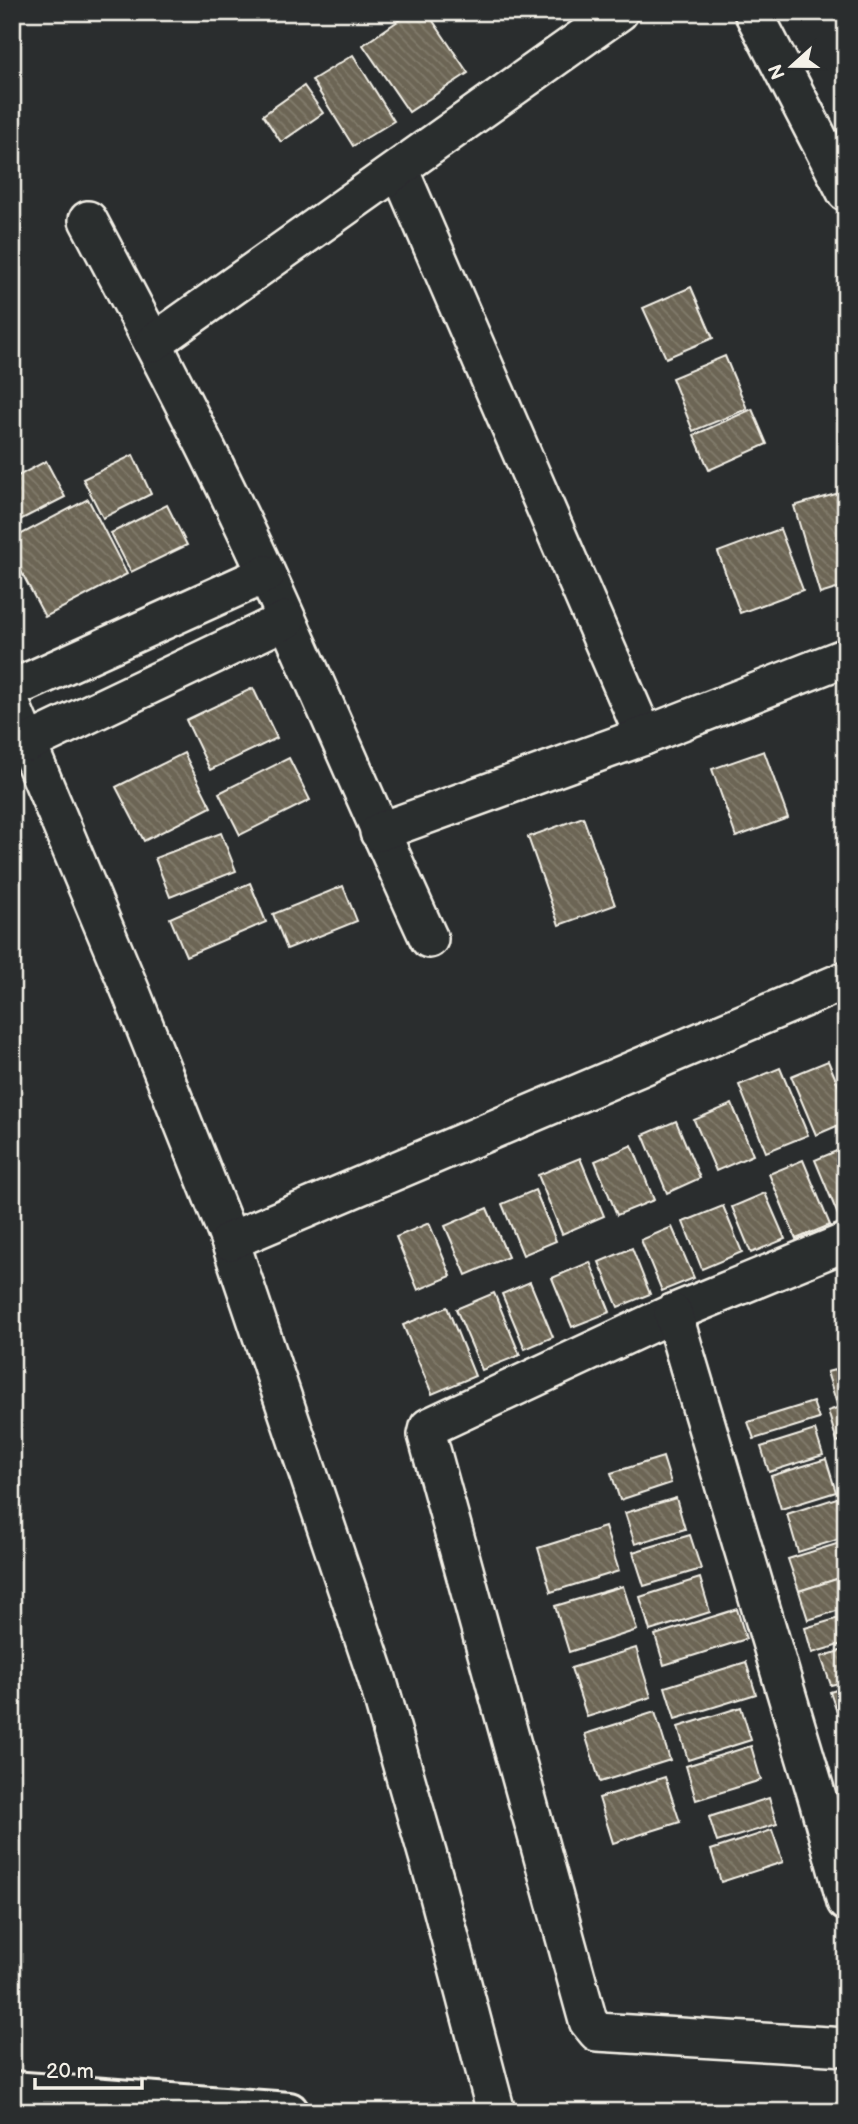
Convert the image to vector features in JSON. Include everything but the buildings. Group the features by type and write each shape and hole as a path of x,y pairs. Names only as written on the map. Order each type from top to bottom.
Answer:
{"street":[{"path":"153,343 619,12"},
{"path":"753,12 846,192"},
{"path":"399,169 644,736"},
{"path":"88,220 153,343 266,574 429,939"},
{"path":"12,689 266,574"},
{"path":"28,743 286,620"},
{"path":"379,832 644,736 846,657"},
{"path":"12,707 131,992 230,1241 293,1436 377,1678 435,1881 496,2112"},
{"path":"230,1241 846,980"},
{"path":"846,1242 674,1312 429,1427 427,1435 588,2021 593,2029 597,2032 846,2047"},
{"path":"674,1312 832,1804 846,1902"},
{"path":"12,2091 289,2112"}]}
